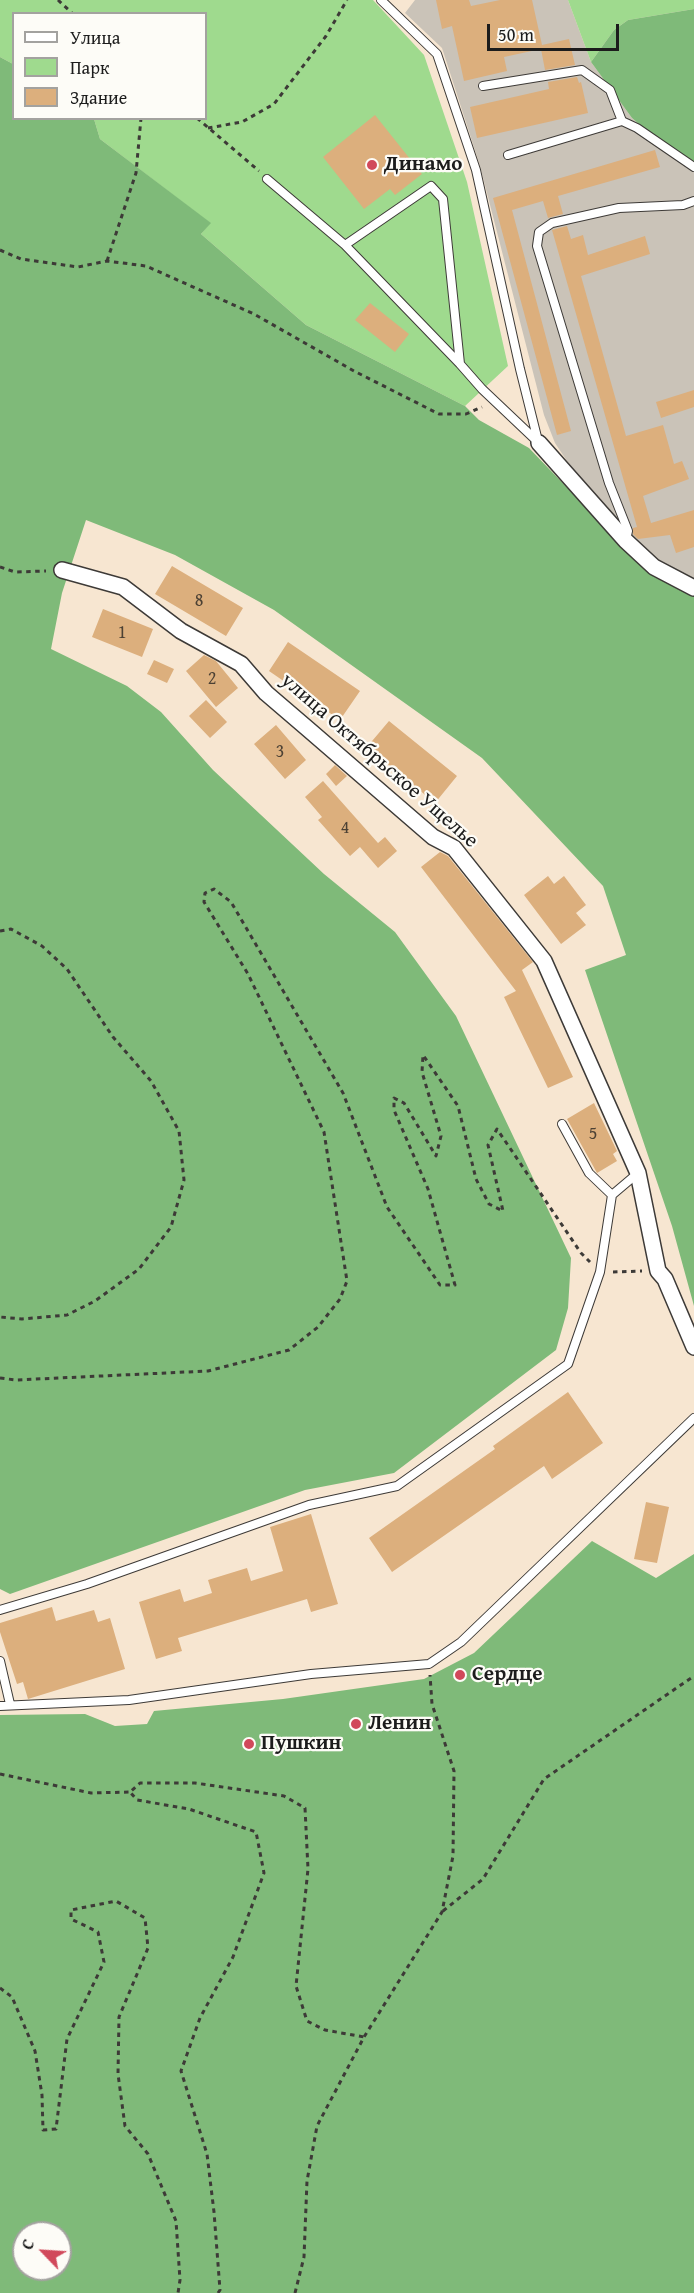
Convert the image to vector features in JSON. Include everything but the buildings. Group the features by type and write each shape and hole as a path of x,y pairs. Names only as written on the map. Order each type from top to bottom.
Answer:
{"street":[{"path":"538,443 626,541 654,567 694,588"},
{"name":"улица Октябрьское Ущелье","path":"62,570 123,587 181,631 242,664 266,693 433,837 454,848 544,961 638,1173 658,1271 665,1279 694,1347"}],"lane":[{"path":"381,0 437,54 476,170 538,443"},
{"path":"483,86 582,70 610,90 622,121"},
{"path":"508,155 622,121 637,128 694,167"},
{"path":"267,179 345,245 495,402 538,443"},
{"path":"345,245 431,186 443,199 460,364"},
{"path":"626,541 628,531 609,483 537,246 539,232 552,223 620,208 683,205 694,201"},
{"path":"562,1124 589,1173 612,1195"},
{"path":"0,1610 87,1584 309,1505 398,1486 568,1364 600,1272 612,1195 638,1173"},
{"path":"0,1706 129,1700 311,1674 429,1664 461,1642 694,1418"},
{"path":"0,1661 10,1704"}],"path":[{"path":"58,0 71,12"},
{"path":"208,128 242,122 274,104 326,36 347,0"},
{"path":"107,261 136,173 141,120"},
{"path":"199,120 252,163 267,179"},
{"path":"0,250 21,259 78,267 107,261 146,266 254,314 354,371 439,414 466,414 495,402"},
{"path":"0,567 15,572 62,570"},
{"path":"0,1378 16,1380 208,1371 289,1350 318,1327 340,1299 346,1281 324,1132 248,974 204,903 205,893 214,889 231,902 343,1093 387,1207 440,1285 455,1285 428,1189 394,1110 394,1098 404,1103 436,1156 441,1136 422,1072 423,1055 458,1106 476,1179 489,1204 503,1211 488,1145 497,1129 581,1253 600,1272 658,1271"},
{"path":"0,931 11,929 42,946 67,969 113,1037 151,1081 179,1131 184,1180 171,1227 139,1269 95,1300 67,1315 22,1319 0,1317"},
{"path":"429,1664 432,1704 454,1771 453,1856 442,1912"},
{"path":"295,2293 304,2257 307,2181 317,2126 364,2037 442,1912 483,1879 544,1779 694,1676"},
{"path":"0,1774 91,1793 130,1792 140,1783 195,1783 284,1796 305,1808 308,1869 296,1986 307,2021 325,2030 364,2037"},
{"path":"130,1792 137,1800 189,1809 256,1832 264,1873 234,1957 200,2018 181,2071 207,2154 214,2212 220,2290 218,2293"},
{"path":"0,1988 12,1997 35,2051 42,2095 43,2130 56,2129 67,2039 104,1962 98,1932 71,1919 71,1910 116,1901 145,1918 148,1948 119,2018 118,2074 125,2126 148,2154 176,2221 180,2280 178,2293"}],"shaded area":[{"path":"415,0 568,0 591,62 632,118 694,172 694,581 662,564 618,528 555,443 544,415 480,166 442,48 405,13"}],"green space":[{"path":"0,0 373,0 424,55 467,182 508,366 465,406 306,325 201,234 210,223 100,139 94,120 207,120 207,12 12,12 12,63 0,57"},
{"path":"568,0 694,0 694,9 628,20 614,30 591,62"},
{"path":"694,9 694,172 632,118 591,62 614,30 628,20"},
{"path":"0,57 12,63 12,120 94,120 100,139 211,223 201,234 306,325 465,406 479,420 529,448 648,572 694,595 694,1306 672,1226 585,970 626,955 603,886 482,758 274,610 175,555 86,520 62,593 51,649 127,686 161,712 213,770 324,874 395,932 456,1016 571,1258 568,1308 556,1350 394,1473 305,1490 10,1594 0,1589"},
{"path":"592,1541 656,1578 694,1554 694,2293 0,2293 0,1715 85,1714 115,1726 147,1724 154,1711 283,1699 424,1679 474,1653"}],"place":[{"name":"Динамо","path":"372,165"},
{"name":"Сердце","path":"460,1675"},
{"name":"Ленин","path":"356,1724"},
{"name":"Пушкин","path":"249,1744"}]}
